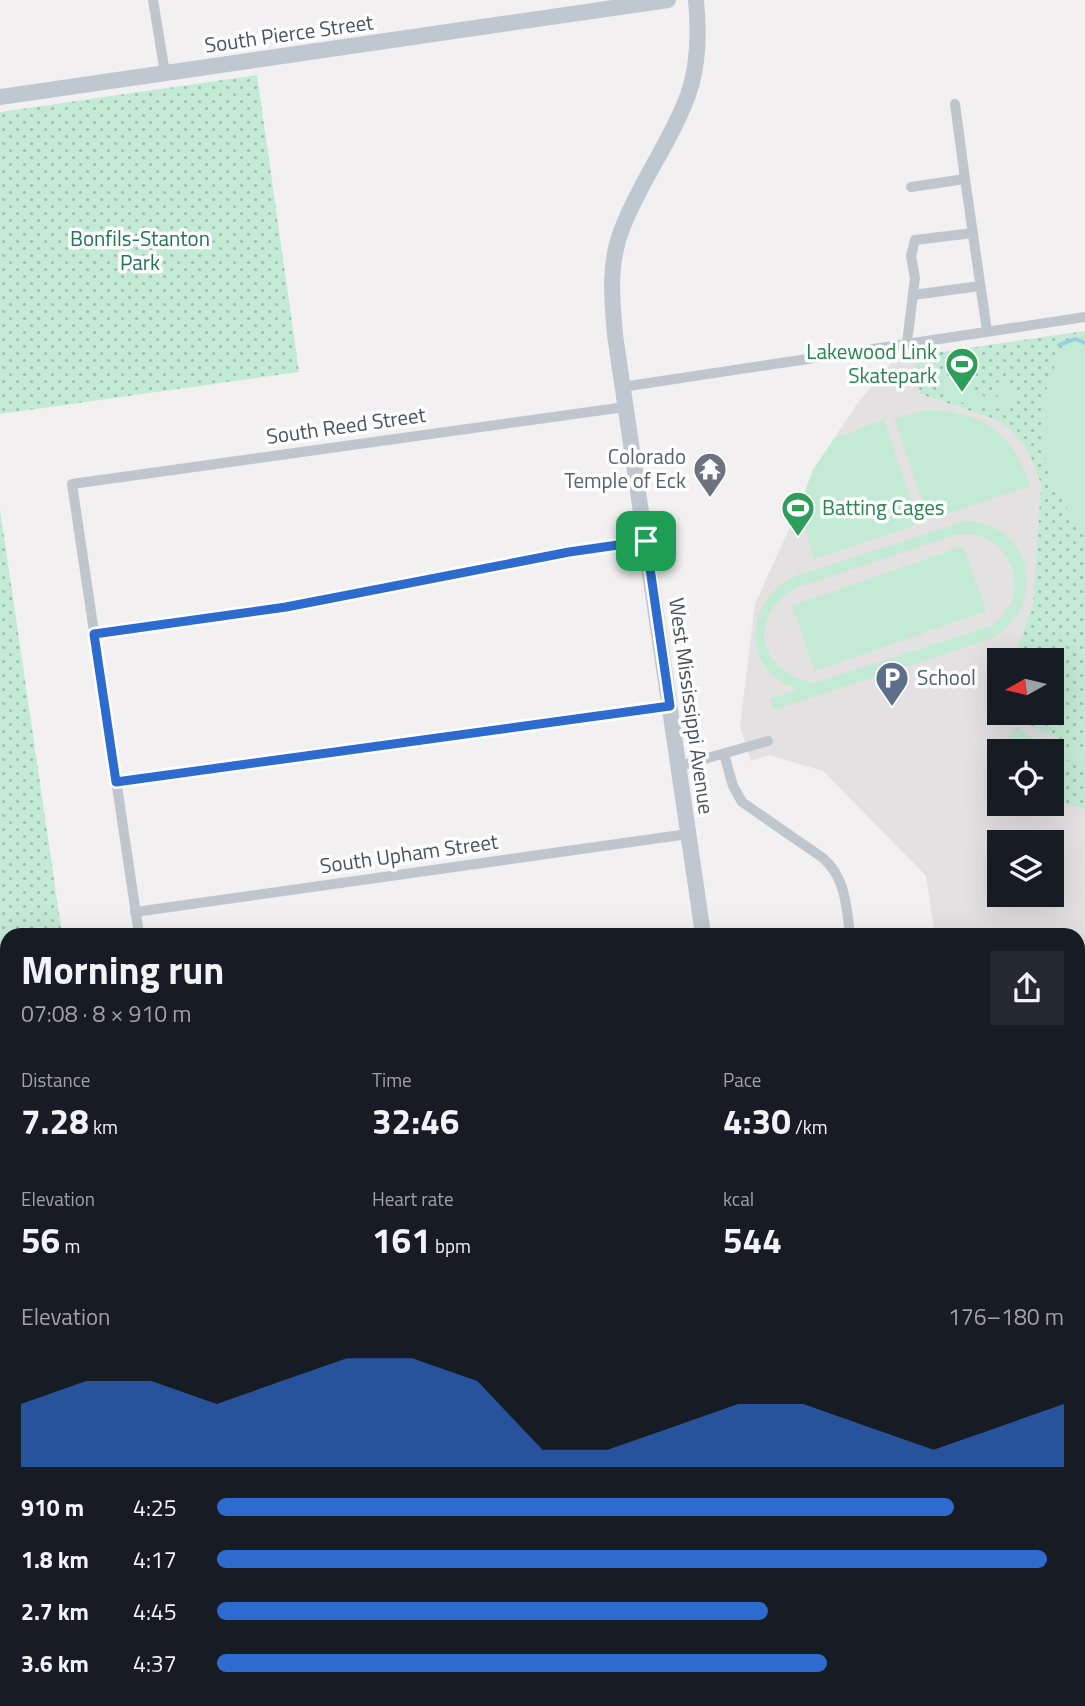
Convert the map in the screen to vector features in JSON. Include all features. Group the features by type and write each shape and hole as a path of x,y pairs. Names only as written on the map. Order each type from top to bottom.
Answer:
{"main road":[{"name":"South Pierce Street","path":"0,97 668,0"},
{"name":"West Mississippi Avenue","path":"695,0 698,47 688,95 636,196 616,250 612,268 612,302 622,387 702,928"}],"street":[{"path":"153,0 165,73"},
{"path":"955,104 987,331"},
{"path":"911,187 965,179"},
{"path":"908,343 915,278 911,256 915,240 972,233"},
{"path":"913,295 980,286"},
{"path":"622,387 1085,317"},
{"name":"South Reed Street","path":"94,634 72,484 625,407"},
{"path":"138,928 94,634 286,607 569,552 646,541"},
{"path":"116,782 670,706"},
{"path":"680,766 768,741"},
{"path":"724,754 733,786 742,802 823,858 834,869 844,890 849,928"},
{"name":"South Upham Street","path":"135,912 688,834"}],"shaded area":[{"path":"914,356 920,394 992,418 1008,427 1029,452 1041,484 1033,604 1017,648 987,648 987,725 1027,725 1060,739 987,739 987,816 1064,816 1064,804 1085,809 1085,928 934,928 926,876 823,771 769,755 751,761 740,726 755,604 813,470 859,401 896,358"}],"green space":[{"name":"Bonfils-Stanton Park","path":"257,75 299,372 0,414 0,112"},
{"path":"1085,331 1085,809 1064,804 1064,739 1027,725 1064,725 1064,648 1017,648 1033,604 1041,484 1029,452 1008,427 992,418 920,394 914,356"},
{"path":"1075,336 1085,340 1085,530 1059,495 1050,475 1042,432 1047,388 1056,364"},
{"name":"Lakewood Link Skatepark","path":"941,380 996,401 997,383 1002,381 1012,388 1016,401 1014,405 1002,410 963,403 946,396 941,389"},
{"path":"926,410 963,415 993,428 1014,452 1030,486 935,518 927,515 895,419"},
{"path":"884,419 917,520 911,527 814,559 799,507 813,470 834,439"},
{"path":"0,509 61,928 0,928"},
{"path":"966,521 989,526 1007,537 1019,552 1026,571 1026,591 1020,610 1007,627 987,640 774,710 770,699 799,689 780,681 767,669 759,654 756,637 758,619 765,603 777,588 793,577","holes":["971,534 984,538 1004,553 1014,576 1012,601 993,625 815,683 795,677 780,668 770,655 765,641 765,627 770,612 781,598 798,587 954,535"]},
{"path":"963,546 986,611 815,671 792,606"},
{"path":"1017,727 1034,739 1008,739"},
{"path":"1070,745 1085,748 1085,765 1066,760"}],"waterway":[{"path":"1059,345 1075,339 1085,343"}],"place":[{"name":"Lakewood Link Skatepark","path":"962,394"},
{"name":"Colorado Temple of Eck","path":"710,499"},
{"name":"Batting Cages","path":"798,538"},
{"name":"School","path":"892,708"}],"route":[{"path":"646,541 670,706 116,782 94,634 286,607 569,552 646,541"}]}
